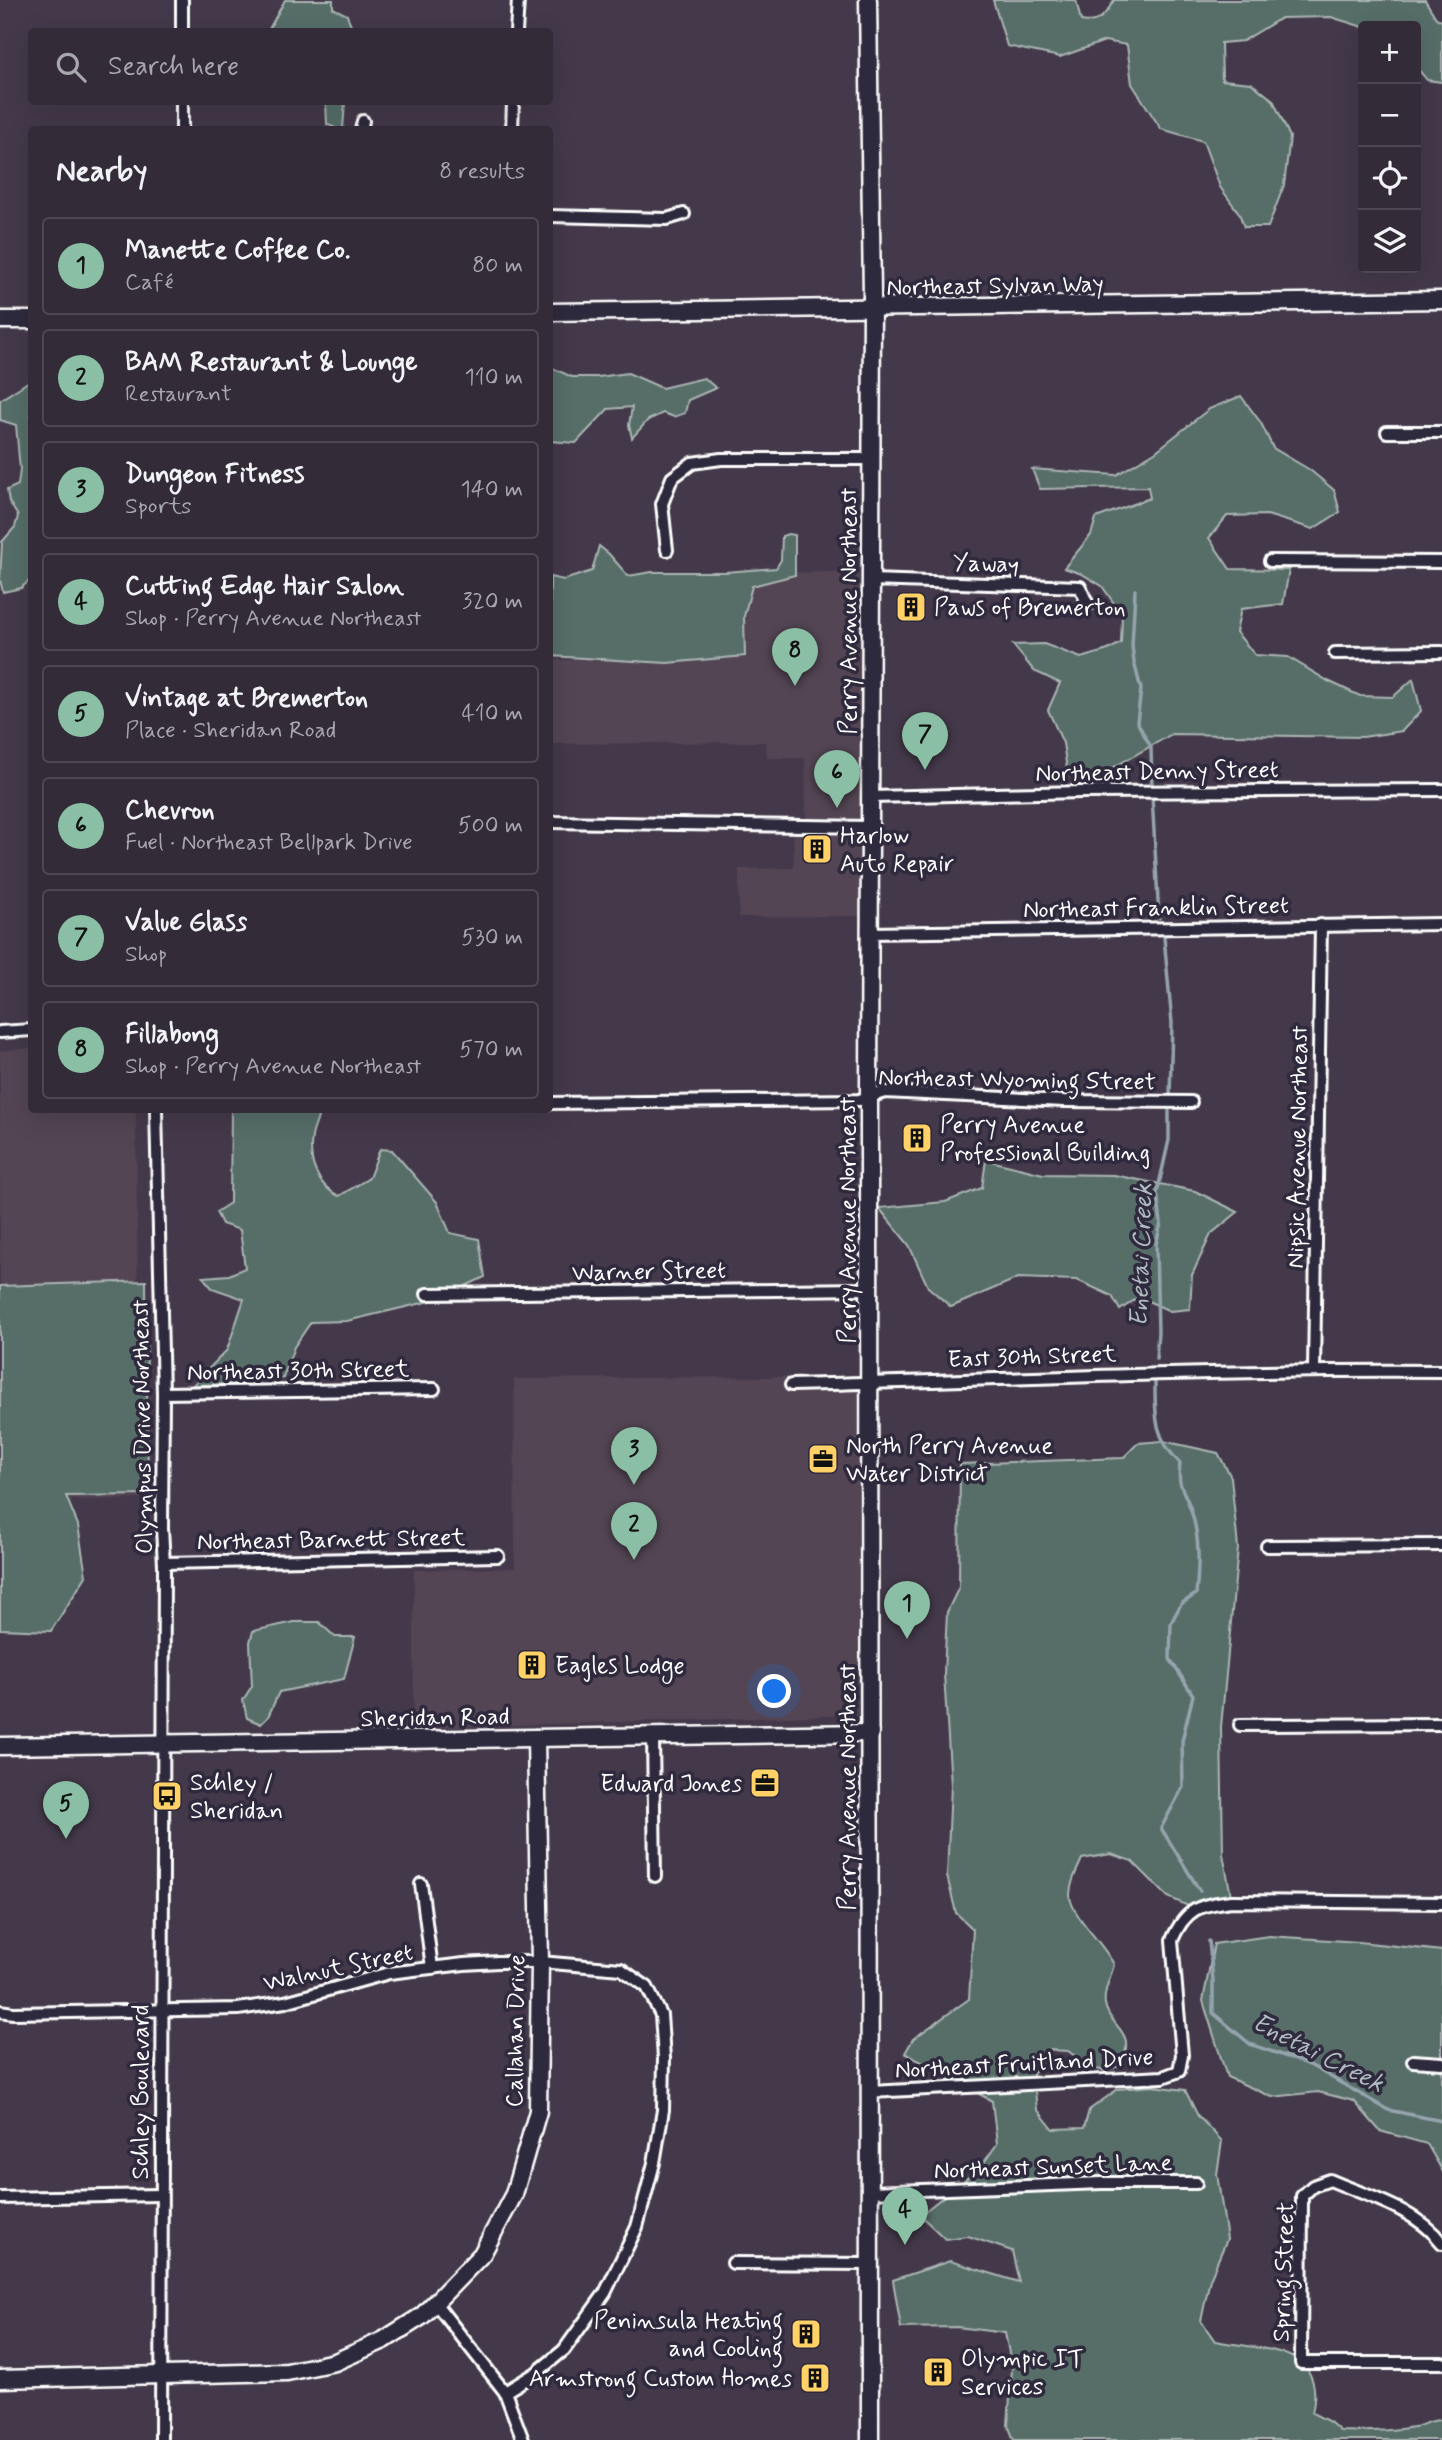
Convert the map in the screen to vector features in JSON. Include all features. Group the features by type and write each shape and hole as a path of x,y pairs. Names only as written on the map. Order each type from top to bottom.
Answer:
{"main road":[{"name":"Perry Avenue Northeast","path":"868,0 872,309 869,1097 870,2440"},
{"name":"Northeast Sylvan Way","path":"553,312 1442,300"},
{"path":"0,320 28,320"},
{"name":"Sheridan Road","path":"0,1746 870,1733"},
{"name":"Callahan Drive","path":"0,2379 287,2372 335,2362 384,2340 422,2316 482,2254 514,2194 538,2111 540,1962 536,1738"}],"street":[{"path":"182,0 182,28"},
{"path":"516,28 518,0"},
{"path":"182,105 182,126"},
{"path":"512,126 513,105"},
{"path":"553,216 667,219 684,214"},
{"path":"1387,432 1442,432"},
{"path":"667,550 662,504 672,478 692,463 721,459 871,459"},
{"path":"1270,561 1442,562"},
{"name":"Yaway","path":"871,580 1080,587 1088,605"},
{"path":"1335,653 1442,652"},
{"name":"Northeast Denny Street","path":"872,797 1083,792 1442,790"},
{"path":"553,822 871,827"},
{"name":"Northeast Franklin Street","path":"870,933 1442,924"},
{"name":"Nipsic Avenue Northeast","path":"1314,1370 1321,925"},
{"path":"0,1032 28,1030"},
{"name":"Northeast Wyoming Street","path":"553,1103 859,1100 885,1093 1064,1101 1191,1102"},
{"name":"Olympus Drive Northeast","path":"156,1113 163,1393 163,1744"},
{"name":"Warner Street","path":"427,1294 870,1289"},
{"name":"East 30th Street","path":"791,1385 1314,1370 1442,1371"},
{"name":"Northeast 30th Street","path":"163,1393 434,1389"},
{"path":"1267,1546 1442,1545"},
{"name":"Northeast Barnett Street","path":"164,1563 498,1556"},
{"path":"1240,1725 1442,1724"},
{"path":"653,1737 655,1876"},
{"name":"Schley Boulevard","path":"161,2440 159,2376 163,1744"},
{"path":"421,1884 432,1968"},
{"name":"Northeast Fruitland Drive","path":"870,2092 1163,2077 1179,2071 1182,2055 1172,1940 1180,1923 1191,1911 1208,1904 1233,1901 1442,1903"},
{"name":"Walnut Street","path":"0,2011 161,2012 238,2009 285,2002 381,1975 464,1964 540,1962 621,1969 647,1987 661,2015 663,2110 654,2163 637,2227 605,2293 564,2350 536,2373 505,2392"},
{"path":"1413,2061 1442,2063"},
{"name":"Spring Street","path":"1442,2243 1431,2229 1414,2216 1330,2180 1313,2186 1302,2196 1301,2363 1442,2363"},
{"name":"Northeast Sunset Lane","path":"870,2192 1102,2183 1196,2183"},
{"path":"0,2198 160,2195"},
{"path":"733,2263 870,2263"},
{"path":"436,2304 505,2392 523,2440"}],"shaded area":[{"path":"859,572 862,916 739,917 739,869 794,868 793,820 806,820 805,758 767,758 766,742 553,744 553,660 734,658 734,573"},
{"path":"28,1048 28,1113 136,1113 140,1499 0,1501 0,1051"},
{"path":"858,1376 858,1715 414,1728 414,1570 515,1568 514,1379"}],"green space":[{"path":"285,0 333,0 333,8 347,15 352,28 270,28"},
{"path":"993,0 1076,0 1081,21 1087,22 1101,17 1114,0 1425,0 1436,18 1442,21 1442,82 1427,80 1421,73 1421,21 1358,21 1358,25 1331,17 1281,18 1243,41 1221,43 1222,80 1251,83 1273,100 1290,137 1284,185 1268,227 1244,227 1239,213 1220,187 1203,141 1161,129 1132,84 1127,45 1105,41 1060,57 1007,46"},
{"path":"326,105 345,105 343,126 327,124"},
{"path":"553,368 572,377 628,373 662,388 704,378 716,388 688,400 685,413 674,417 663,413 648,420 632,438 629,425 632,407 608,409 576,443 553,441"},
{"path":"28,382 28,582 21,588 3,592 0,580 2,542 15,527 18,516 9,502 7,490 18,485 20,470 16,425 0,420 0,400"},
{"path":"1241,396 1261,423 1273,448 1310,470 1334,490 1340,512 1313,529 1267,515 1227,516 1209,538 1230,569 1289,570 1283,604 1241,609 1236,632 1255,655 1288,657 1360,696 1393,697 1413,679 1421,711 1402,731 1363,737 1172,734 1102,774 1068,776 1063,743 1048,710 1060,683 1034,671 1013,645 1044,644 1081,658 1121,643 1122,615 1102,586 1082,574 1064,568 1091,535 1096,518 1150,498 1148,487 1040,489 1032,469 1116,475 1155,452 1209,409"},
{"path":"795,535 795,575 752,586 744,616 745,656 667,663 553,656 553,578 564,580 592,571 599,546 628,576 652,572 725,572 776,568 781,560 782,536"},
{"path":"231,1113 319,1113 312,1137 311,1155 316,1172 331,1192 339,1196 369,1178 380,1149 392,1150 437,1202 450,1233 479,1239 485,1277 435,1300 347,1321 311,1322 294,1347 283,1378 240,1384 193,1385 227,1350 244,1299 212,1288 203,1277 229,1275 245,1268 240,1230 222,1224 216,1212 230,1203"},
{"path":"986,1160 1043,1174 1114,1175 1195,1191 1238,1212 1211,1234 1192,1275 1190,1309 1170,1311 1139,1297 1120,1310 1112,1296 1077,1280 1018,1278 951,1307 928,1287 909,1245 879,1208 945,1202 982,1188"},
{"path":"146,1281 148,1495 66,1496 78,1525 86,1576 51,1631 0,1629 0,1286"},
{"path":"1163,1441 1218,1453 1231,1477 1238,1548 1221,1727 1223,1854 1232,1901 1188,1906 1168,1897 1132,1861 1111,1854 1082,1859 1072,1881 1070,1896 1076,1912 1114,1965 1106,1989 1105,2004 1125,2037 1125,2054 1119,2066 1106,2071 1092,2068 1068,2051 1049,2050 1033,2074 1037,2109 1053,2129 1084,2128 1089,2110 1118,2089 1152,2086 1185,2090 1198,2116 1222,2141 1217,2174 1227,2239 1210,2279 1201,2321 1215,2341 1270,2350 1287,2355 1300,2363 1310,2374 1314,2391 1312,2413 1330,2422 1340,2431 1396,2429 1442,2420 1442,2440 1014,2440 1008,2425 1012,2368 1005,2333 957,2327 901,2328 893,2280 950,2261 1019,2282 1012,2251 968,2236 945,2239 920,2215 980,2168 997,2144 992,2101 905,2053 913,2039 969,1999 973,1929 956,1913 947,1876 951,1785 944,1674 947,1612 959,1587 960,1464 1123,1458 1138,1443"},
{"path":"294,1622 319,1622 335,1637 355,1637 344,1679 279,1692 268,1717 261,1724 247,1718 243,1700 252,1686 250,1642 253,1631"},
{"path":"1269,1936 1442,1951 1442,2170 1427,2144 1380,2131 1354,2101 1318,2092 1272,2097 1227,2077 1203,2001 1214,1944"}],"waterway":[{"name":"Enetai Creek","path":"1135,590 1132,646 1141,689 1137,722 1151,747 1152,789"},
{"name":"Enetai Creek","path":"1152,796 1159,918"},
{"name":"Enetai Creek","path":"1164,937 1172,1023 1170,1096"},
{"name":"Enetai Creek","path":"1156,1359 1156,1244 1161,1223 1157,1193 1169,1140 1169,1111"},
{"name":"Enetai Creek","path":"1155,1381 1158,1425 1165,1444 1180,1463 1180,1483 1194,1520 1198,1552 1196,1594 1181,1604 1171,1623 1170,1659 1193,1695 1182,1741 1183,1787 1161,1828 1200,1891"},
{"name":"Enetai Creek","path":"1209,1941 1213,2013 1250,2044 1310,2065 1388,2110 1442,2121"}],"place":[{"name":"Paws of Bremerton","path":"911,607"},
{"name":"Fillabong","path":"795,686"},
{"name":"Value Glass","path":"925,770"},
{"name":"Chevron","path":"837,808"},
{"name":"Harlow Auto Repair","path":"817,849"},
{"name":"Perry Avenue Professional Building","path":"917,1138"},
{"name":"North Perry Avenue Water District","path":"823,1459"},
{"name":"Dungeon Fitness","path":"634,1485"},
{"name":"BAM Restaurant & Lounge","path":"634,1560"},
{"name":"Manette Coffee Co.","path":"907,1639"},
{"name":"Eagles Lodge","path":"532,1665"},
{"name":"Edward Jones","path":"765,1783"},
{"name":"Schley / Sheridan","path":"167,1796"},
{"name":"Vintage at Bremerton","path":"66,1839"},
{"name":"Cutting Edge Hair Salon","path":"905,2245"},
{"name":"Peninsula Heating and Cooling","path":"806,2334"},
{"name":"Olympic IT Services","path":"938,2372"},
{"name":"Armstrong Custom Homes","path":"815,2378"}]}
